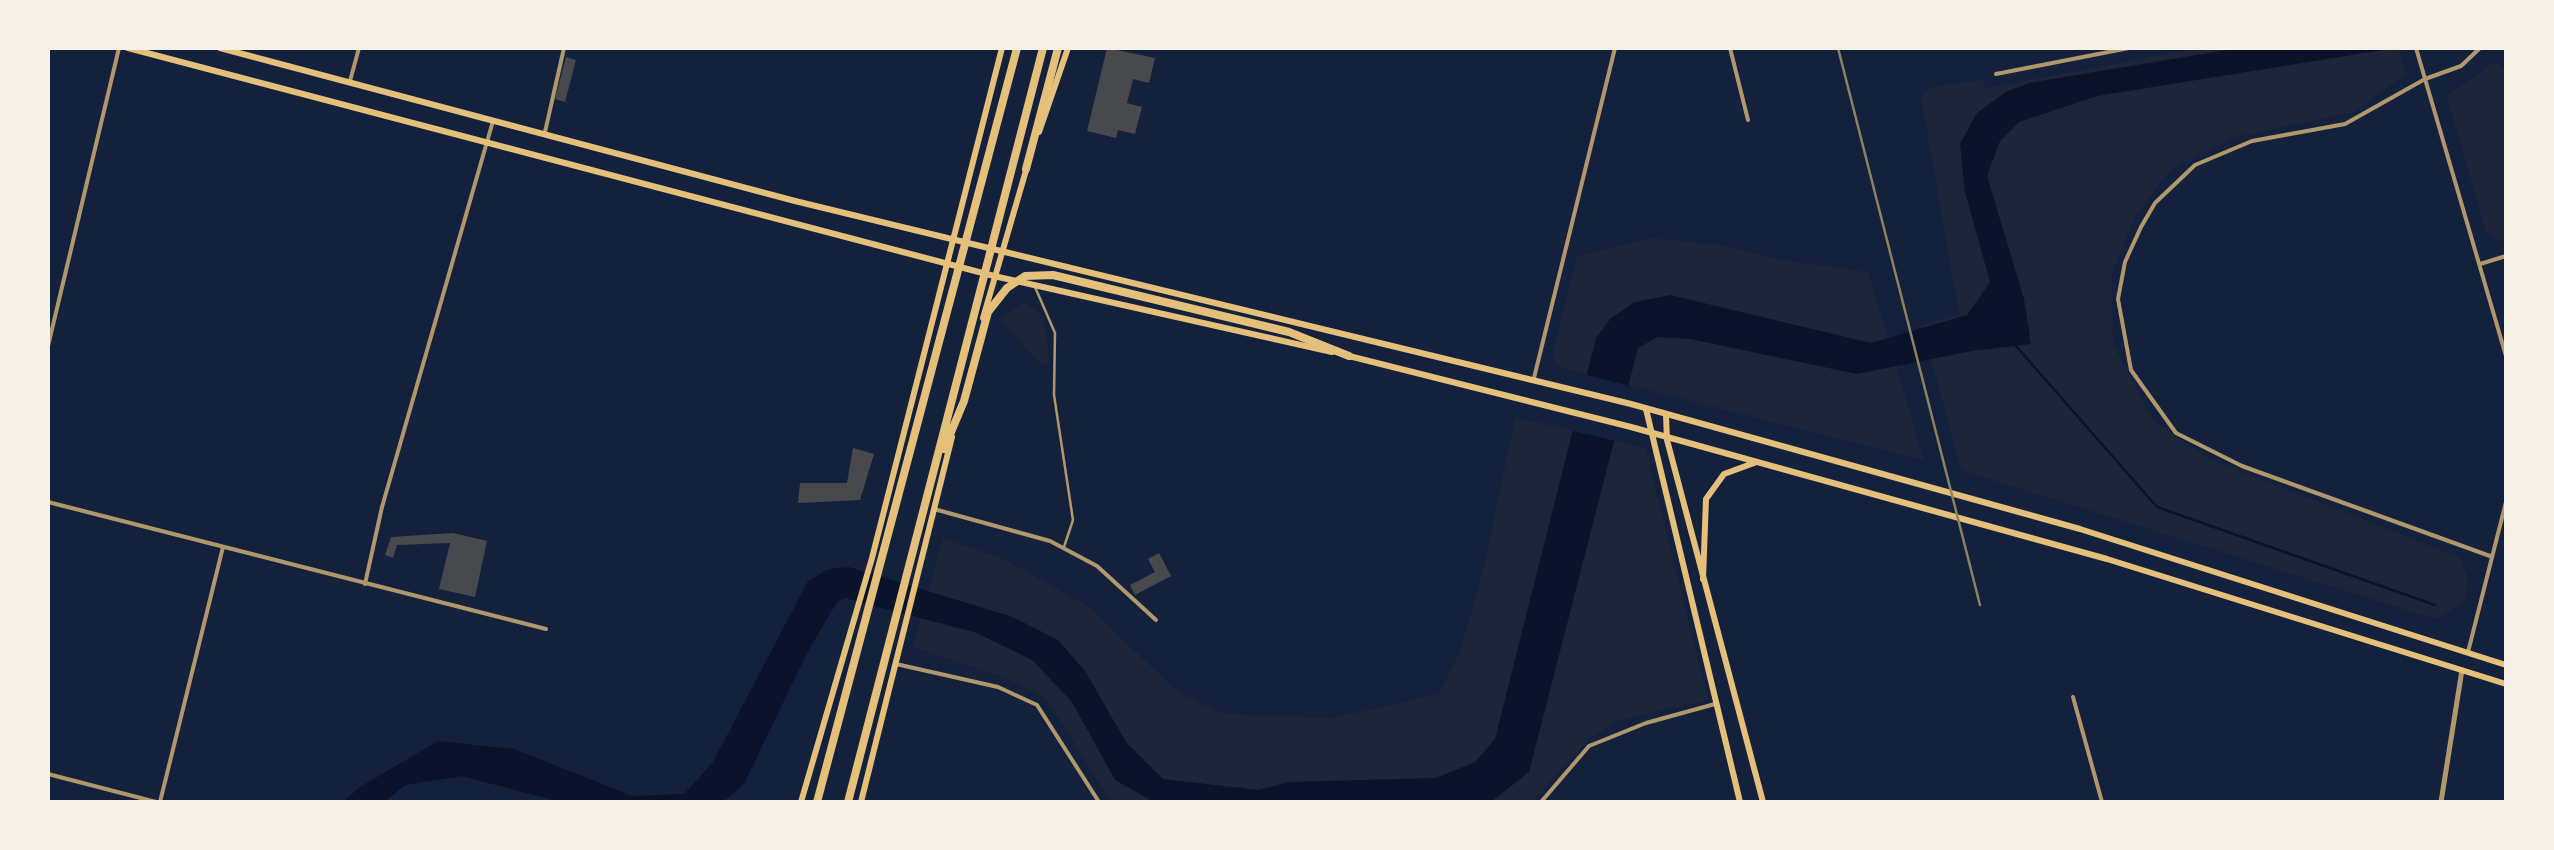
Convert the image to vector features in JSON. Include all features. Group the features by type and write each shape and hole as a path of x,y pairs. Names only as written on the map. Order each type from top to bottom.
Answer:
{"highway":[{"path":"817,802 1018,48"},
{"path":"848,802 1044,48"},
{"path":"1026,169 1058,48"},
{"path":"932,476 964,401 988,312 1007,288 1026,276 1053,276 1289,332 1349,356"}],"main road":[{"path":"128,48 994,276 1349,356 1631,427 2107,559 2506,684"},
{"path":"220,48 1000,252 1550,382 2080,529 2506,664"},
{"path":"801,802 872,558 944,262 1002,48"},
{"path":"861,802 1000,252 1068,48"},
{"path":"1646,409 1740,802"},
{"path":"1666,415 1667,440 1763,802"},
{"path":"1703,579 1706,499 1724,474 1754,463"}],"street":[{"path":"48,346 119,48"},
{"path":"350,82 359,48"},
{"path":"545,132 564,48"},
{"path":"1534,378 1615,48"},
{"path":"1730,48 1748,120"},
{"path":"1996,74 2129,48"},
{"path":"2416,48 2506,356"},
{"path":"2480,48 2461,66 2425,79 2345,124 2222,150 2177,178 2155,203 2125,262 2118,299 2121,334 2131,370 2176,432 2242,466 2490,556"},
{"path":"365,584 493,120"},
{"path":"2480,264 2506,256"},
{"path":"1034,286 1055,333 1056,413 1073,520 1063,548"},
{"path":"48,502 546,629"},
{"path":"2468,654 2506,502"},
{"path":"934,509 1063,548 1096,566 1156,620"},
{"path":"48,774 158,802 223,547"},
{"path":"896,664 998,687 1037,705 1099,802"},
{"path":"2441,802 2462,670"},
{"path":"2073,697 2102,802"},
{"path":"1541,802 1590,746 1646,722 1715,704"}],"shaded area":[{"path":"2198,48 2398,48 2406,75 2353,112 2236,137 2170,170 2135,217 2112,273 2113,344 2154,421 2209,459 2459,557 2468,577 2464,603 2435,619 1961,470 1922,325 1959,314 1921,97 1931,87 1984,80 1983,89"},
{"path":"2238,48 2396,48 2097,96 2019,122 2000,141 1987,176 2024,299 2031,344 1972,351 1857,374 1690,339 1658,337 1638,348 1529,772 1491,802 1154,802 1115,780 1072,702 1032,660 977,633 845,598 837,602 807,653 744,784 723,802 560,802 462,776 405,785 385,802 343,802 360,787 438,741 514,749 633,796 684,794 713,762 808,581 829,569 849,567 1013,617 1058,640 1085,671 1126,742 1163,779 1259,790 1288,782 1436,778 1475,762 1495,739 1596,338 1611,318 1635,302 1670,295 1871,343 1967,315 1990,282 1965,192 1960,144 1977,113 2006,92 2029,83"},
{"path":"2496,61 2506,69 2506,239 2502,241 2486,232 2447,96"},
{"path":"1650,238 1721,245 1789,261 1868,272 1924,460 1561,368 1552,358 1577,256"},
{"path":"1025,302 1043,316 1050,363 1044,365 1034,357 999,318"},
{"path":"1515,417 1645,448 1708,700 1620,720 1590,738 1532,802 1111,802 1046,698 1006,678 913,647 943,538 1006,560 1089,607 1177,691 1223,714 1333,718 1439,694 1460,652 1485,564"}],"pier":[{"path":"1583,374 1630,386 1616,441 1569,430"}],"building":[{"path":"1107,48 1155,58 1149,83 1133,79 1127,103 1142,107 1135,134 1118,130 1116,138 1087,131"},
{"path":"566,57 576,60 565,102 555,99"},
{"path":"853,448 874,454 860,500 798,503 800,483 847,483"},
{"path":"453,533 487,541 475,597 439,589 450,543 397,545 393,558 385,555 391,537"},
{"path":"1159,553 1171,576 1135,595 1130,585 1155,572 1148,559"}],"waterway":[{"path":"2016,346 2157,507 2435,605"}],"railway":[{"path":"1838,48 1980,605"}]}
